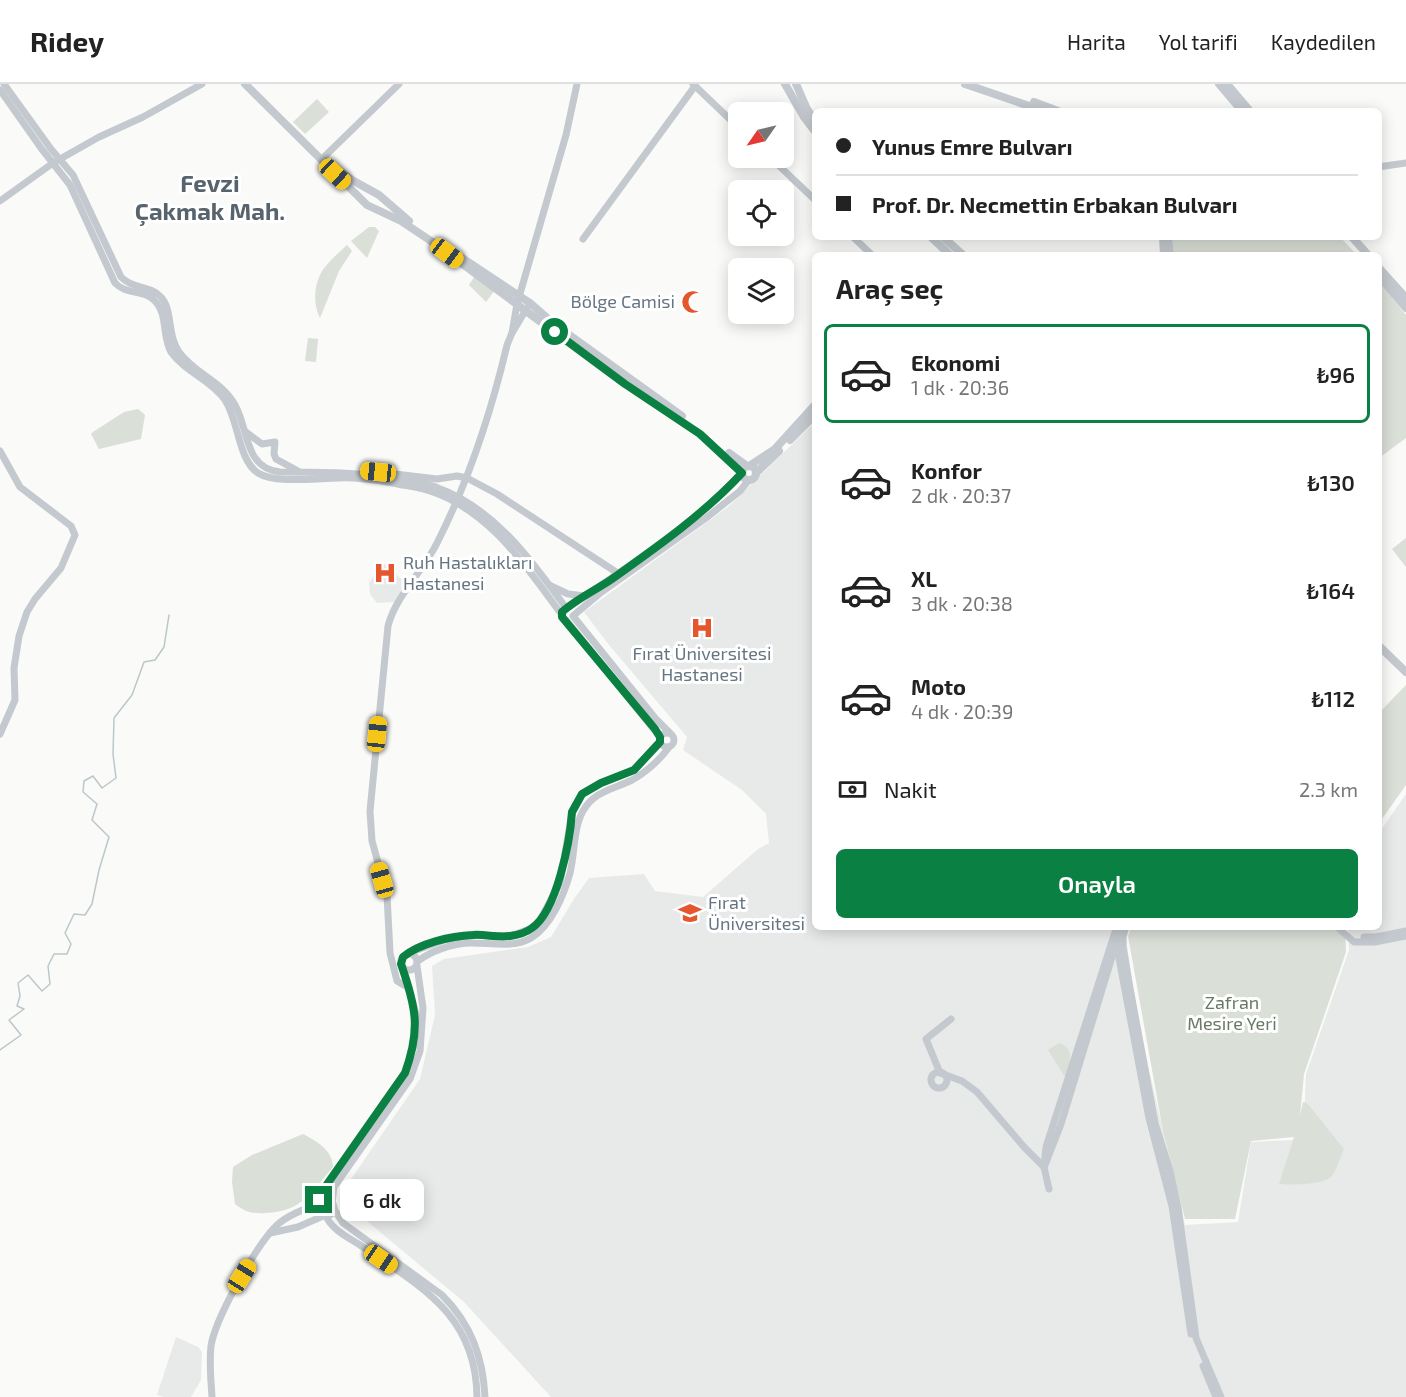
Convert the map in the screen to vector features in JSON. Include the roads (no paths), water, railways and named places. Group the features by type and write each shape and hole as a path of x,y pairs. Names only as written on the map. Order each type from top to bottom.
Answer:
{"highway":[{"path":"1382,642 1406,664"},
{"path":"1382,649 1406,672"}],"main road":[{"path":"4,84 74,192 112,279 123,290 142,293 156,302 160,309 165,338 171,351 179,361 215,388 225,399 236,422 246,458 255,471 273,478 346,477 376,480 425,489 457,500 482,520 507,545 675,739 674,743 640,774 598,794 582,812 577,826 570,873 563,892 548,921 535,936 519,943 459,944 435,951 409,970 402,966"},
{"path":"0,201 56,161 202,84"},
{"path":"245,84 367,205 401,221 518,300"},
{"path":"252,84 324,157 352,180 379,195 420,229 693,424 745,470"},
{"path":"324,157 399,84"},
{"path":"409,988 397,981 390,953 387,895 372,841 370,797 388,626 391,613 428,561 467,478 514,330 518,300 566,135 577,84"},
{"path":"785,84 812,127"},
{"path":"796,84 812,117"},
{"path":"965,84 1035,108"},
{"path":"981,84 1049,108"},
{"path":"1219,84 1239,108"},
{"path":"1227,84 1247,108"},
{"path":"583,239 694,85 728,117"},
{"path":"0,90 56,161 76,182 121,277 131,285 154,291 162,297 167,307 172,338 178,351 226,392 238,411 253,456 263,468 274,472 366,473 432,485 496,524 549,585 665,747 669,747"},
{"path":"1382,166 1406,163"},
{"path":"781,168 812,197"},
{"path":"856,240 870,252"},
{"path":"934,240 947,252"},
{"path":"946,240 960,252"},
{"path":"1350,240 1360,252"},
{"path":"1355,240 1365,252"},
{"path":"1382,271 1406,298"},
{"path":"1382,280 1406,308"},
{"path":"528,307 537,318 610,374 700,434 745,470"},
{"path":"514,330 528,307"},
{"path":"514,330 527,321 537,318"},
{"path":"568,614 585,596 619,574 709,506 745,470 775,449 812,408"},
{"path":"568,614 706,518 748,481 754,479 756,473 812,418"},
{"path":"244,430 261,444 275,442 276,459 300,472"},
{"path":"0,451 20,487 71,526 75,536 61,568 27,612 19,636 14,668 15,700 0,734"},
{"path":"745,470 753,467 756,473"},
{"path":"348,470 437,478 457,476 467,478 497,494 619,574"},
{"path":"745,470 743,477 748,481"},
{"path":"549,585 568,594 585,596"},
{"path":"477,1397 474,1361 452,1316 440,1302 413,1281 330,1223 318,1210 319,1196 405,1073 415,1041 416,1014 402,966 403,957 444,940 472,935 511,936 532,928 540,920 560,883 572,812 577,801 589,789 634,770 665,732 670,733"},
{"path":"1044,1167 1061,1124 1071,1080 1118,930"},
{"path":"1049,1189 1044,1167 1047,1144 1071,1080 1119,930"},
{"path":"1125,930 1123,946 1129,983 1155,1123 1178,1207 1196,1338 1221,1397"},
{"path":"1340,930 1354,942 1375,942 1406,936"},
{"path":"1342,930 1357,937 1376,937 1406,931"},
{"path":"1117,940 1149,1118 1172,1206 1191,1334 1216,1397"},
{"path":"270,1233 298,1227 330,1215 334,1187 410,1079 420,1051 423,1008 417,963 414,955 409,953"},
{"path":"951,1019 926,1039 941,1073 962,1081 977,1092 1044,1167"},
{"path":"1024,1147 1036,1149 1047,1144"},
{"path":"212,1397 211,1347 242,1276 270,1233 284,1221 328,1200 343,1223 442,1295 455,1308 474,1338 484,1376 485,1397"}],"waterway":[{"path":"0,1050 21,1035 9,1020 24,1009 17,1006 20,996 18,983 28,975 42,991 50,984 48,966 54,954 67,954 71,944 65,933 74,914 85,915 92,904 109,837 92,820 97,804 83,792 84,781 93,776 102,788 116,778 113,754 114,718 132,695 144,662 155,660 164,647 169,615"}],"place":[{"name":"Bölge Camisi","path":"693,302"},
{"name":"Ruh Hastalıkları Hastanesi","path":"385,573"},
{"name":"Fırat Üniversitesi Hastanesi","path":"702,628"},
{"name":"Fırat Üniversitesi","path":"690,913"}],"district":[{"name":"Fevzi Çakmak Mah.","path":"210,198"}],"park label":[{"name":"Zafran Mesire Yeri","path":"1232,1013"}]}
